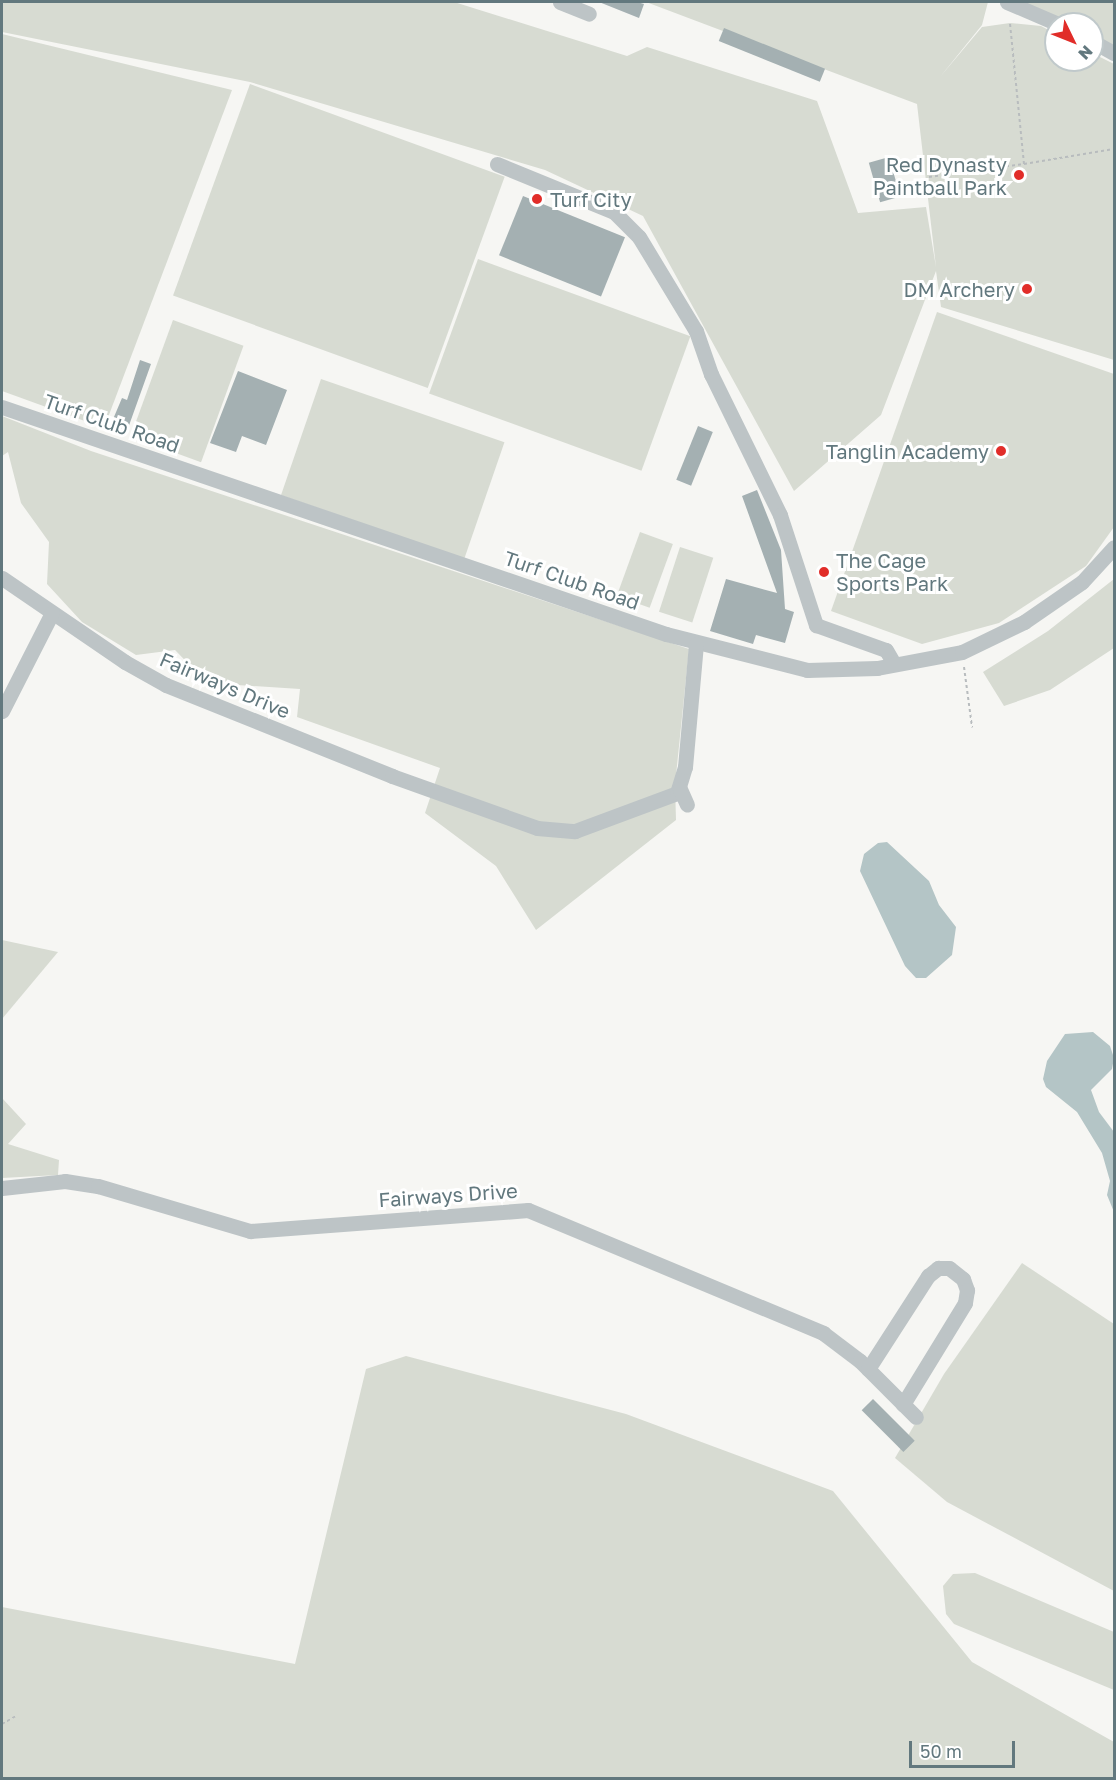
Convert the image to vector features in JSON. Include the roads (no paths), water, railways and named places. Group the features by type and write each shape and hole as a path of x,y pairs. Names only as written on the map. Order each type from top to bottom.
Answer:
{"street":[{"path":"561,2 589,14"},
{"path":"1007,2 1044,18"},
{"path":"497,164 614,212 639,237 696,331 711,374 780,515 816,625 886,650 894,664"},
{"name":"Turf Club Road","path":"2,406 696,644 807,670 894,664 962,652 1024,622 1082,582 1114,547"},
{"name":"Fairways Drive","path":"2,578 52,613 166,685 392,776 537,828 575,831 639,810 680,789"},
{"path":"2,711 52,613"},
{"path":"687,805 680,789 685,767 696,644"},
{"name":"Fairways Drive","path":"2,1188 65,1181 98,1186 250,1231 528,1210 823,1333 868,1369 916,1416"},
{"path":"868,1369 923,1282 938,1268 956,1272 966,1284 965,1303 903,1404"}],"place":[{"name":"Red Dynasty Paintball Park","path":"1019,175"},
{"name":"Turf City","path":"537,199"},
{"name":"DM Archery","path":"1027,289"},
{"name":"Tanglin Academy","path":"1001,451"},
{"name":"The Cage Sports Park","path":"824,572"}]}
